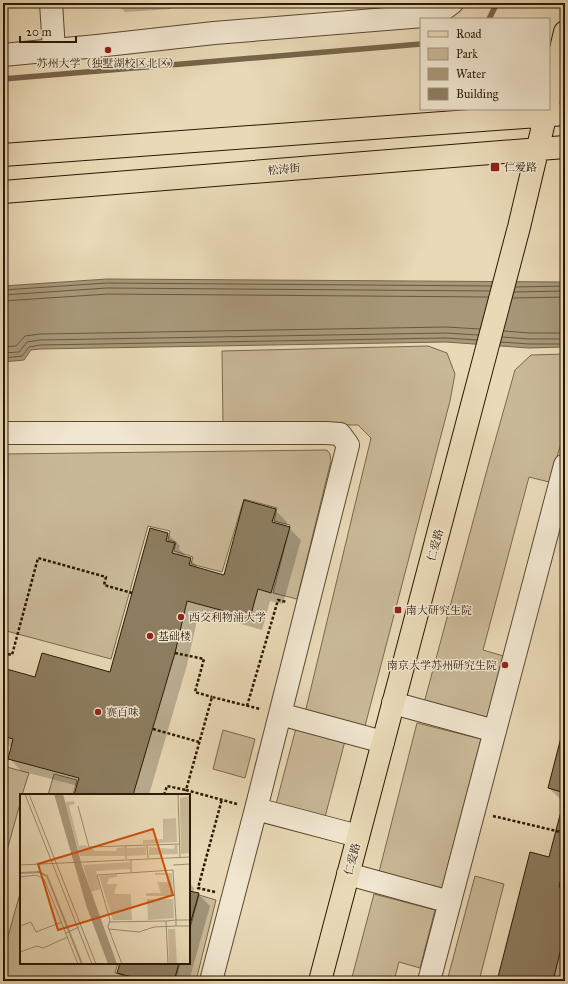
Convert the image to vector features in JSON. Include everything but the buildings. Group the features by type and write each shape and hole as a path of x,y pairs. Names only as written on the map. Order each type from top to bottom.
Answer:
{"main road":[{"name":"仁爱路","path":"320,981 464,438 538,149 552,109 565,32"},
{"path":"3,155 540,110"},
{"name":"松涛街","path":"3,192 565,147"}],"lane":[{"path":"51,3 54,50"},
{"path":"3,55 250,29 436,15 452,3"},
{"path":"3,433 326,433 340,434 348,445 211,981"},
{"path":"429,981 565,465"},
{"path":"394,703 495,731"},
{"path":"280,714 383,742"},
{"path":"256,809 358,836"},
{"path":"348,874 450,902"}],"path":[{"path":"3,653 12,655 38,558 106,577 104,585 132,593"},
{"path":"247,706 278,600 307,606"},
{"path":"175,652 204,659 195,692 280,714"},
{"path":"186,790 212,697"},
{"path":"153,729 200,742"},
{"path":"164,794 167,786 256,809"},
{"path":"222,799 198,888 233,896"},
{"path":"474,811 565,833"}],"green space":[{"path":"428,346 447,353 455,374 450,401 365,726 305,713 371,438 358,425 223,424 222,351"},
{"path":"565,354 565,439 561,444 549,482 529,477 483,650 507,657 490,721 424,703 515,370 531,355"},
{"path":"327,450 330,454 331,461 297,599 273,593 290,525 274,521 277,508 244,499 222,572 191,564 193,557 174,551 176,542 168,540 170,531 148,526 111,659 3,630 3,454"},
{"path":"417,723 481,739 442,888 379,872"},
{"path":"296,728 345,741 325,817 276,804"},
{"path":"223,730 255,739 245,778 213,769"},
{"path":"3,766 29,773 22,794 20,794 20,804 3,865"},
{"path":"54,774 77,780 73,794 48,794"},
{"path":"475,876 504,884 479,981 447,981"},
{"path":"20,894 20,964 118,964 115,973 143,981 3,981 3,954"},
{"path":"374,894 435,910 420,968 399,962 394,981 351,981"},
{"path":"199,895 216,900 196,981 175,981 180,964 190,964 190,928"}],"water":[{"path":"107,279 565,282 565,347 529,348 446,342 40,349 31,350 24,360 3,362 3,286"}],"waterway":[{"path":"490,18 497,3"},
{"path":"3,79 420,44"}],"place":[{"name":"苏州大学（独墅湖校区北区）","path":"108,50"},
{"name":"仁爱路","path":"495,167"},
{"name":"南大研究生院","path":"398,610"},
{"name":"西交利物浦大学","path":"181,617"},
{"name":"基础楼","path":"150,636"},
{"name":"南京大学苏州研究生院","path":"505,665"},
{"name":"赛百味","path":"98,712"}]}
